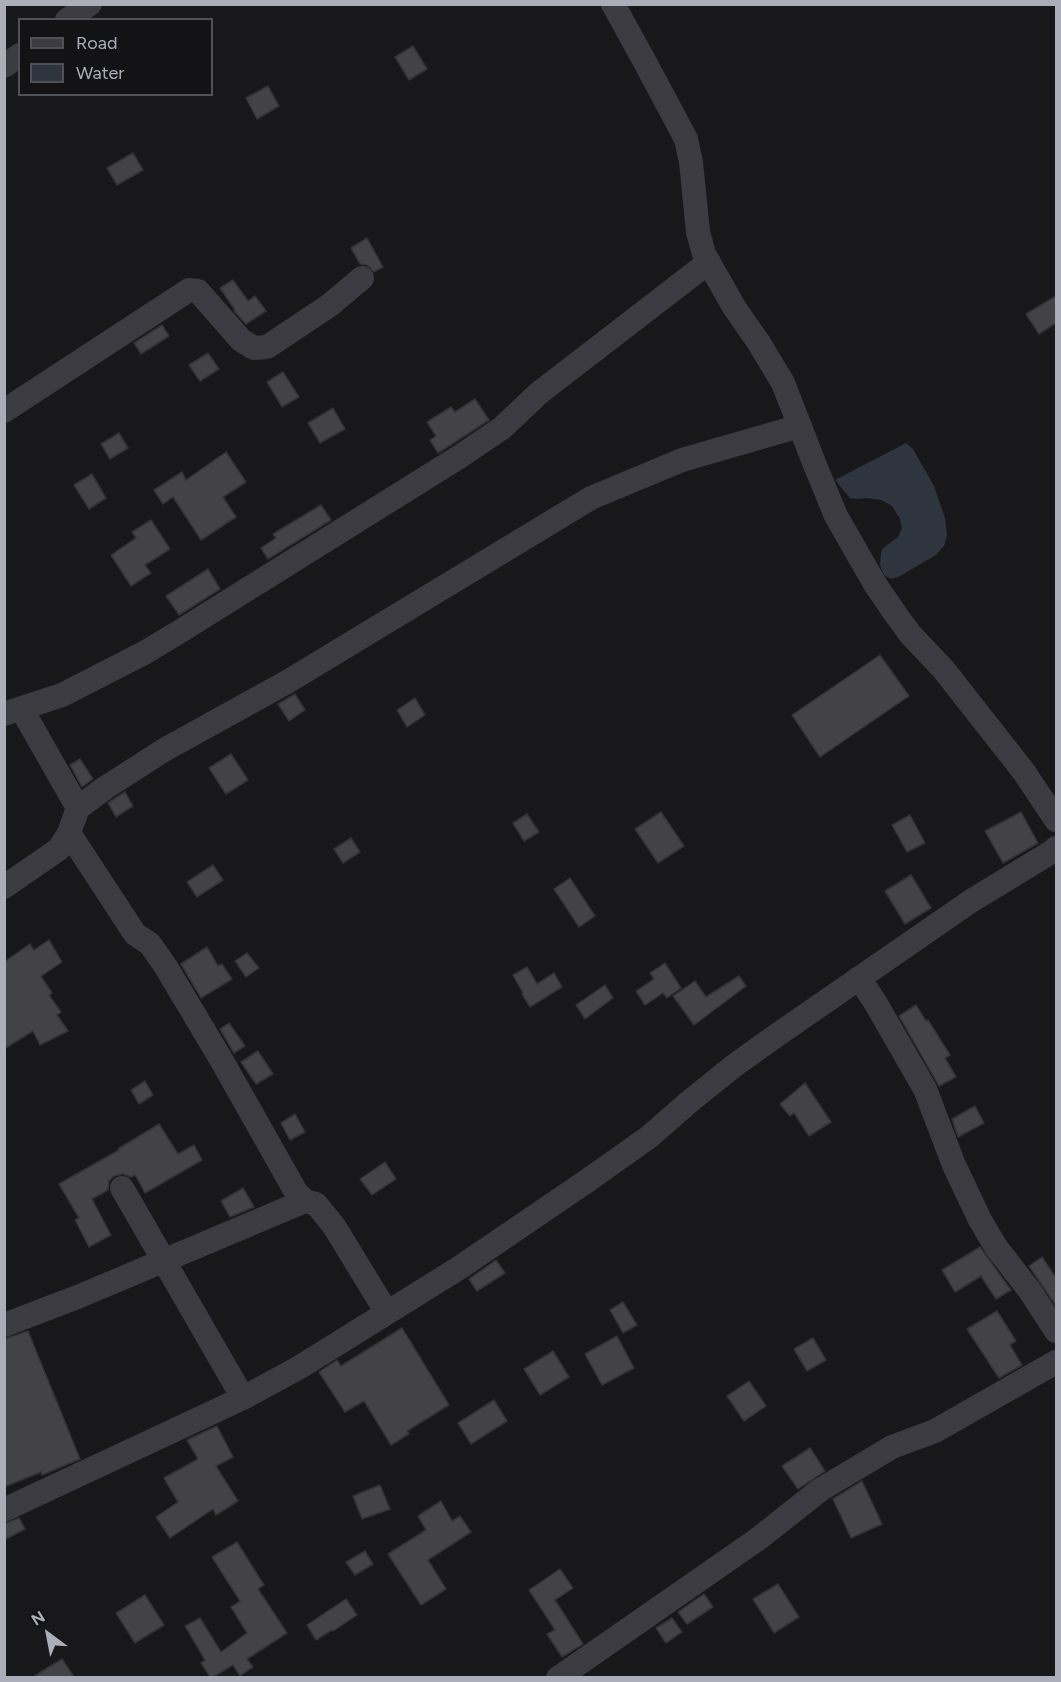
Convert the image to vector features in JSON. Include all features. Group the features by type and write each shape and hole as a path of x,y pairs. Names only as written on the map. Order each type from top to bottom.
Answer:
{"street":[{"path":"69,18 90,4"},
{"path":"613,4 686,139 691,162 698,232 704,254 734,307 783,383 836,516 875,584 910,634 944,670 1024,772 1056,820"},
{"path":"4,66 18,56"},
{"path":"78,808 13,711 62,695 144,653 459,457 502,428 539,393 709,262"},
{"path":"4,411 189,290 198,291 241,340 254,348 267,347 330,304 362,278"},
{"path":"4,887 59,849 69,833 78,808 105,788 164,750 287,682 591,498 682,460 800,426"},
{"path":"69,833 135,934 150,944 166,967 296,1192 305,1201 316,1204 334,1226 387,1313"},
{"path":"4,1509 243,1398 300,1367 459,1268 649,1137 735,1065 972,901 1056,848"},
{"path":"859,978 925,1089 954,1165 980,1220 1056,1331"},
{"path":"122,1188 243,1398"},
{"path":"4,1325 305,1201"},
{"path":"558,1677 758,1539 820,1490 892,1447 935,1431 1056,1362"}],"water":[{"path":"906,443 913,449 934,486 945,518 947,535 944,546 936,555 891,579 884,575 880,565 881,553 883,548 898,537 902,528 900,519 892,506 881,500 850,498 835,480"}],"building":[{"path":"413,46 427,69 409,80 395,57"},
{"path":"268,86 279,106 257,119 246,98"},
{"path":"133,153 143,170 117,185 107,168"},
{"path":"367,238 383,267 374,272 367,265 360,264 351,248"},
{"path":"233,280 248,301 255,296 266,311 246,324 234,311 220,288"},
{"path":"1056,296 1056,323 1039,334 1026,314"},
{"path":"162,325 169,336 141,354 134,343"},
{"path":"208,353 219,369 200,381 189,365"},
{"path":"283,372 299,397 282,407 267,382"},
{"path":"475,399 489,420 438,453 430,440 436,436 427,422 451,407 455,412"},
{"path":"333,408 345,429 320,443 308,423"},
{"path":"119,433 128,448 110,459 101,444"},
{"path":"226,452 246,482 223,497 236,517 201,540 173,497 163,504 154,490 182,472 186,480"},
{"path":"92,474 106,498 89,509 74,485"},
{"path":"321,505 331,520 268,559 261,548 276,538 273,534"},
{"path":"151,520 170,549 145,565 151,573 131,586 111,555 136,538 132,532"},
{"path":"208,569 220,589 179,615 166,596"},
{"path":"880,655 909,696 820,757 792,715"},
{"path":"295,694 305,710 289,721 278,704"},
{"path":"415,698 425,715 407,727 397,710"},
{"path":"231,754 248,780 226,794 209,768"},
{"path":"80,759 93,779 82,787 70,765"},
{"path":"125,792 133,806 116,817 108,803"},
{"path":"661,812 684,846 658,863 635,829"},
{"path":"1021,812 1038,843 1003,863 985,831"},
{"path":"527,814 539,832 524,841 513,823"},
{"path":"910,815 925,843 907,852 892,825"},
{"path":"351,838 360,852 343,863 334,849"},
{"path":"213,865 223,880 197,897 187,882"},
{"path":"911,875 931,908 905,924 885,891"},
{"path":"570,878 595,916 579,927 554,889"},
{"path":"49,940 62,962 41,976 52,993 49,995 61,1012 57,1015 68,1031 40,1045 33,1031 4,1049 4,962 30,944 34,950"},
{"path":"207,947 218,966 222,964 232,979 201,998 181,964"},
{"path":"247,953 259,968 246,977 235,961"},
{"path":"665,963 681,988 667,998 663,993 645,1005 636,991 654,979 650,973"},
{"path":"527,967 537,984 554,973 562,987 530,1007 513,975"},
{"path":"739,976 746,986 694,1025 673,996 695,981 706,997"},
{"path":"605,985 613,998 585,1019 576,1005"},
{"path":"916,1005 950,1055 945,1058 956,1077 939,1086 899,1016"},
{"path":"229,1023 245,1046 234,1053 220,1029"},
{"path":"258,1051 273,1074 256,1084 241,1062"},
{"path":"145,1081 153,1095 139,1104 131,1090"},
{"path":"805,1083 831,1122 809,1136 794,1113 790,1116 780,1104"},
{"path":"975,1106 984,1123 958,1137 952,1119"},
{"path":"295,1114 305,1132 290,1140 281,1123"},
{"path":"159,1124 178,1154 194,1145 202,1160 145,1193 135,1175 131,1177 123,1174 114,1176 109,1181 108,1190 92,1199 111,1235 89,1247 75,1220 79,1218 59,1184"},
{"path":"385,1162 396,1179 372,1195 360,1179"},
{"path":"243,1188 254,1207 230,1217 221,1201"},
{"path":"980,1247 1011,1290 996,1299 981,1276 955,1292 942,1270"},
{"path":"1042,1257 1056,1278 1056,1306 1029,1266"},
{"path":"496,1260 505,1273 477,1291 469,1279"},
{"path":"623,1302 637,1325 623,1333 610,1310"},
{"path":"997,1311 1016,1341 1010,1345 1022,1365 999,1378 967,1329"},
{"path":"402,1328 449,1405 407,1431 409,1434 391,1445 364,1401 345,1412 319,1372 337,1360 341,1366"},
{"path":"28,1331 80,1459 42,1475 41,1472 4,1487 4,1339"},
{"path":"617,1336 634,1368 602,1385 585,1354"},
{"path":"813,1338 826,1360 807,1371 794,1349"},
{"path":"553,1351 569,1377 540,1395 524,1369"},
{"path":"749,1381 766,1406 744,1421 727,1396"},
{"path":"494,1400 507,1421 471,1444 458,1423"},
{"path":"217,1426 233,1457 216,1466 238,1501 216,1515 213,1509 170,1538 156,1517 178,1502 164,1478 198,1459 187,1440"},
{"path":"810,1448 825,1471 798,1489 782,1466"},
{"path":"862,1481 882,1524 851,1538 833,1499"},
{"path":"380,1485 390,1509 362,1519 353,1496"},
{"path":"441,1501 452,1521 460,1516 471,1532 428,1560 446,1589 421,1605 388,1554 426,1530 418,1516"},
{"path":"19,1518 25,1529 4,1540 4,1524"},
{"path":"237,1542 264,1585 258,1589 287,1633 247,1659 253,1667 240,1676 233,1665 210,1677 201,1663 205,1660 185,1626 200,1618 221,1652 247,1633 231,1607 240,1601 212,1557"},
{"path":"365,1551 373,1564 355,1575 346,1562"},
{"path":"560,1569 573,1588 555,1600 583,1644 562,1657 547,1634 555,1630 529,1590"},
{"path":"778,1584 799,1617 774,1633 753,1599"},
{"path":"704,1594 713,1607 687,1624 678,1612"},
{"path":"145,1595 164,1625 135,1643 116,1613"},
{"path":"346,1599 357,1615 316,1640 307,1625"},
{"path":"672,1618 682,1632 666,1643 656,1628"},
{"path":"62,1659 74,1677 33,1677"}]}
